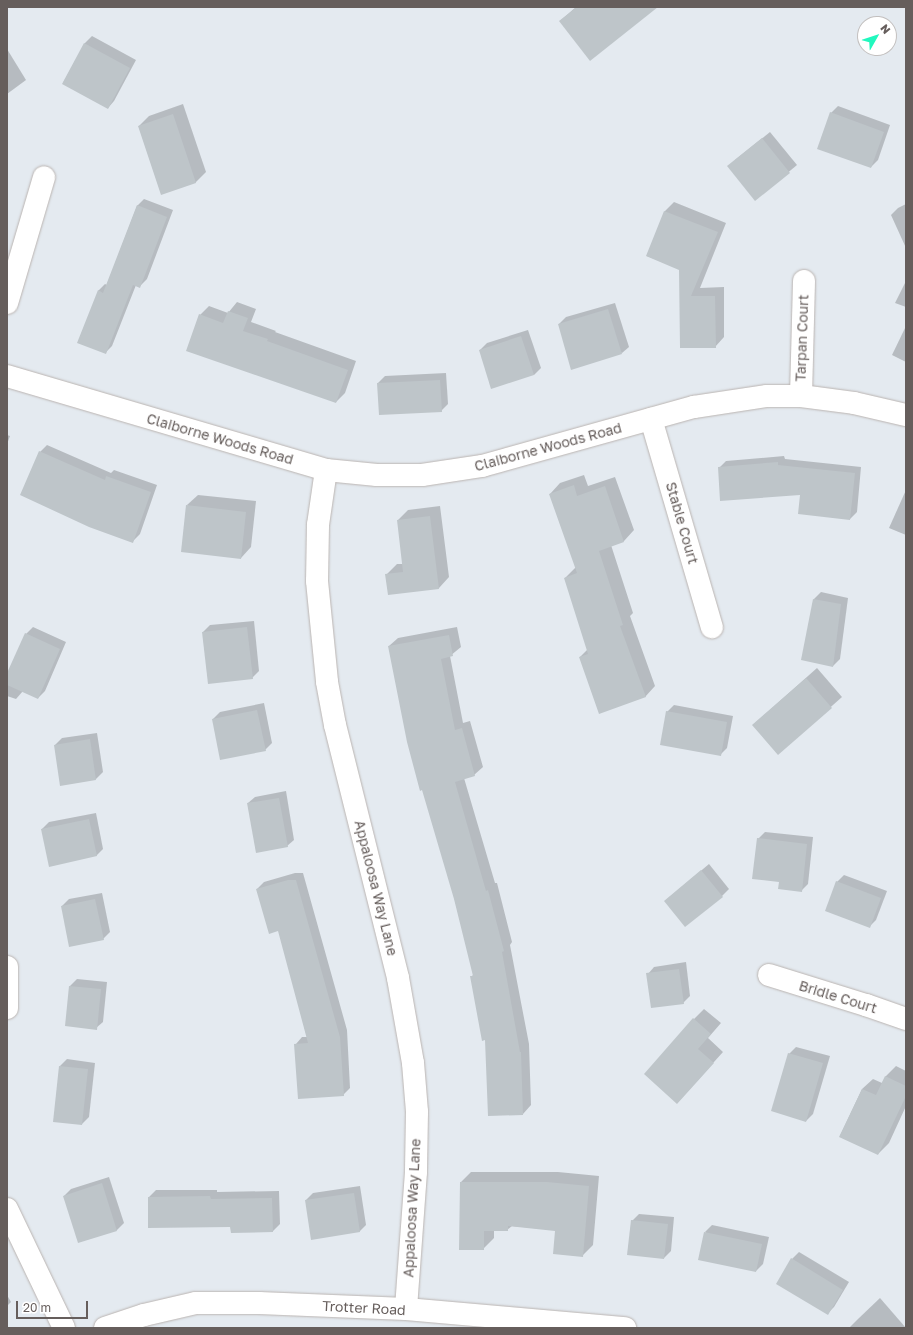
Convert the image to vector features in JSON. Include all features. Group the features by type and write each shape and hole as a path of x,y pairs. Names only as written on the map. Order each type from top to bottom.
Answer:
{"street":[{"path":"7,302 44,177"},
{"name":"Tarpan Court","path":"801,396 804,281"},
{"name":"Claiborne Woods Road","path":"7,376 326,470 378,475 422,475 482,466 694,407 767,396 801,396 854,403 906,415"},
{"name":"Stable Court","path":"651,419 712,627"},
{"name":"Appaloosa Way Lane","path":"326,470 318,525 317,581 327,682 335,725 398,978 413,1063 417,1112 416,1172 406,1309"},
{"path":"7,967 7,1008"},
{"name":"Bridle Court","path":"770,975 906,1019"},
{"path":"7,1209 64,1328"},
{"name":"Trotter Road","path":"105,1328 144,1315 196,1303 259,1303 406,1309 625,1328"}],"building":[{"path":"577,7 658,7 590,61 559,21"},
{"path":"84,43 130,68 108,109 62,84"},
{"path":"830,112 884,132 871,168 817,149"},
{"path":"173,114 196,183 161,195 138,126"},
{"path":"762,138 790,173 755,201 727,166"},
{"path":"137,205 167,217 140,288 133,285 106,354 77,343 98,290 103,293"},
{"path":"664,211 718,232 691,296 715,296 716,348 680,348 679,270 646,256"},
{"path":"608,309 622,354 571,370 558,324"},
{"path":"228,311 248,318 243,331 268,339 267,341 348,370 336,403 186,351 199,314 223,323"},
{"path":"521,336 534,375 491,389 479,350"},
{"path":"440,380 442,412 379,415 377,383"},
{"path":"39,451 105,480 106,476 151,492 133,543 89,527 20,495"},
{"path":"778,462 778,465 855,473 850,520 798,514 800,495 720,501 718,467"},
{"path":"574,485 577,496 605,486 624,542 599,551 623,625 620,626 646,697 599,714 579,657 588,654 564,578 577,573 549,494"},
{"path":"186,505 246,512 241,559 181,552"},
{"path":"430,516 439,589 388,595 385,574 403,572 397,520"},
{"path":"813,599 841,604 833,667 801,660"},
{"path":"247,627 253,679 208,684 202,632"},
{"path":"25,633 60,649 38,699 7,685 7,673"},
{"path":"449,635 453,656 441,659 455,730 462,728 475,776 455,782 486,891 488,890 504,951 502,952 521,1052 523,1115 488,1116 485,1040 482,1041 470,976 473,976 454,899 422,790 420,791 407,742 388,646"},
{"path":"806,678 832,708 778,755 752,725"},
{"path":"257,710 266,751 220,760 212,719"},
{"path":"666,711 727,722 721,756 660,745"},
{"path":"90,739 96,780 60,786 54,745"},
{"path":"279,798 288,847 256,853 247,803"},
{"path":"89,819 97,856 49,867 41,829"},
{"path":"757,838 807,844 802,892 778,889 779,882 752,879"},
{"path":"701,870 723,897 685,927 664,901"},
{"path":"288,880 296,880 340,1037 344,1096 298,1099 294,1044 308,1043 278,931 269,934 256,889"},
{"path":"836,881 881,898 870,928 825,911"},
{"path":"95,899 104,940 69,947 61,906"},
{"path":"679,969 684,1004 651,1008 646,973"},
{"path":"69,986 101,989 97,1030 65,1026"},
{"path":"693,1018 711,1034 698,1049 714,1063 677,1104 644,1074"},
{"path":"788,1053 823,1063 806,1122 771,1111"},
{"path":"59,1066 88,1069 82,1125 53,1122"},
{"path":"885,1076 906,1086 906,1096 878,1155 839,1137 862,1089 876,1095"},
{"path":"460,1182 547,1182 589,1186 583,1257 553,1254 555,1231 508,1226 508,1231 484,1231 484,1250 459,1250"},
{"path":"102,1183 117,1231 78,1243 63,1196"},
{"path":"354,1193 360,1232 311,1240 305,1200"},
{"path":"210,1196 211,1199 272,1198 273,1232 231,1233 230,1227 148,1228 148,1197"},
{"path":"631,1220 668,1224 664,1259 627,1255"},
{"path":"704,1232 762,1244 756,1272 698,1260"},
{"path":"791,1258 843,1290 828,1315 776,1284"}]}
